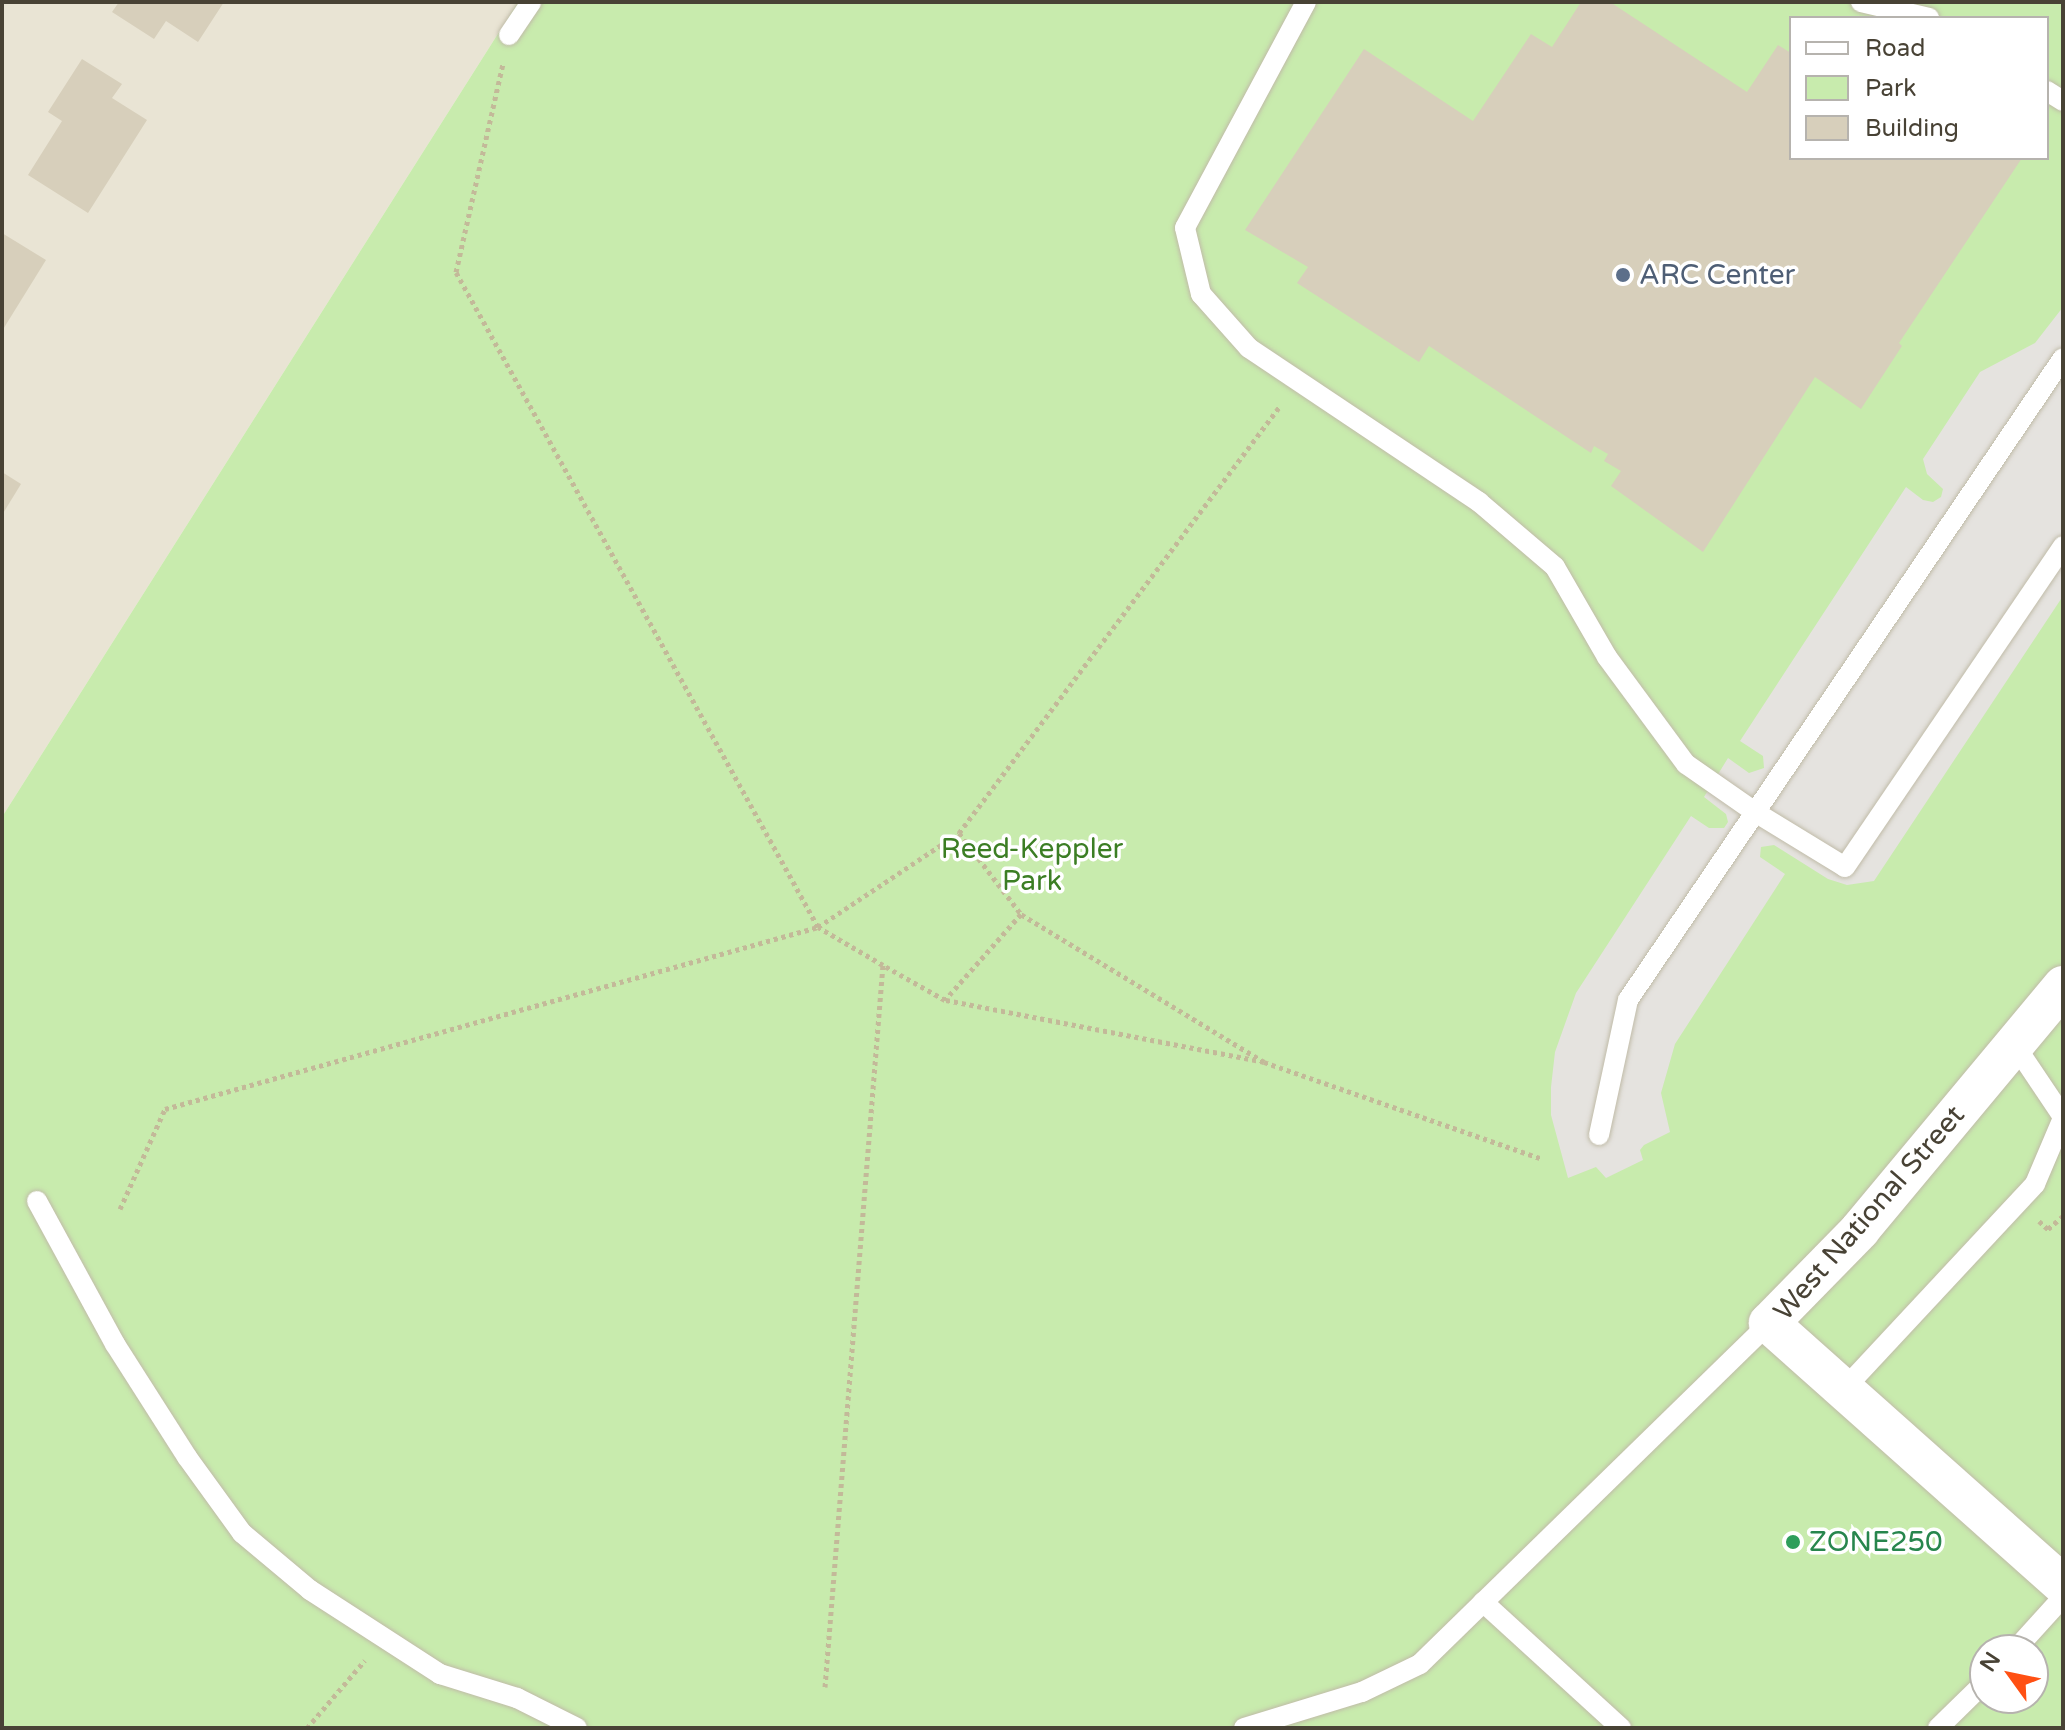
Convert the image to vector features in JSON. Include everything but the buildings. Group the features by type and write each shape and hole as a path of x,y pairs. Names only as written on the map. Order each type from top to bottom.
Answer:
{"street":[{"name":"West National Street","path":"2063,986 1860,1230 1769,1323 2063,1585"}],"lane":[{"path":"509,35 531,2"},
{"path":"1306,2 1185,228 1201,294 1249,348 1479,502 1555,567 1607,657 1686,764 1755,812 1845,867 2063,546"},
{"path":"1861,2 1920,16"},
{"path":"1599,1135 1628,1000 2063,358"},
{"path":"1844,1389 2035,1184 2063,1117 2014,1044"},
{"path":"37,1201 115,1344 187,1457 242,1533 310,1590 440,1674 517,1698 577,1728"},
{"path":"1244,1728 1362,1692 1420,1664 1769,1323"},
{"path":"2029,1634 2063,1597"},
{"path":"1483,1602 1621,1728"},
{"path":"1938,1728 1969,1698"}],"path":[{"path":"509,35 456,272 818,927 945,1000 1264,1062 1542,1159"},
{"path":"120,1209 165,1109 818,927 959,833 1290,393"},
{"path":"959,833 1021,914 1264,1062"},
{"path":"945,1000 1021,914"},
{"path":"825,1687 883,965"},
{"path":"2048,1229 2063,1216"},
{"path":"307,1728 384,1638"}],"shaded area":[{"path":"2,2 518,2 2,817"},
{"path":"2063,307 2063,596 1874,881 1847,885 1828,879 1774,845 1761,847 1760,857 1785,874 1675,1044 1661,1093 1670,1132 1644,1145 1640,1150 1643,1160 1606,1178 1596,1167 1568,1178 1551,1115 1551,1087 1555,1052 1576,993 1691,816 1709,828 1724,828 1728,822 1726,814 1704,797 1728,758 1749,773 1764,768 1763,756 1740,741 1906,487 1923,500 1933,502 1941,497 1943,489 1927,474 1923,459 1980,372 2035,343"}],"green space":[{"name":"Reed-Keppler Park","path":"518,2 2063,2 2063,1728 2,1728 2,817"}],"place":[{"name":"ARC Center","path":"1623,275"},
{"name":"ZONE250","path":"1793,1542"}]}
